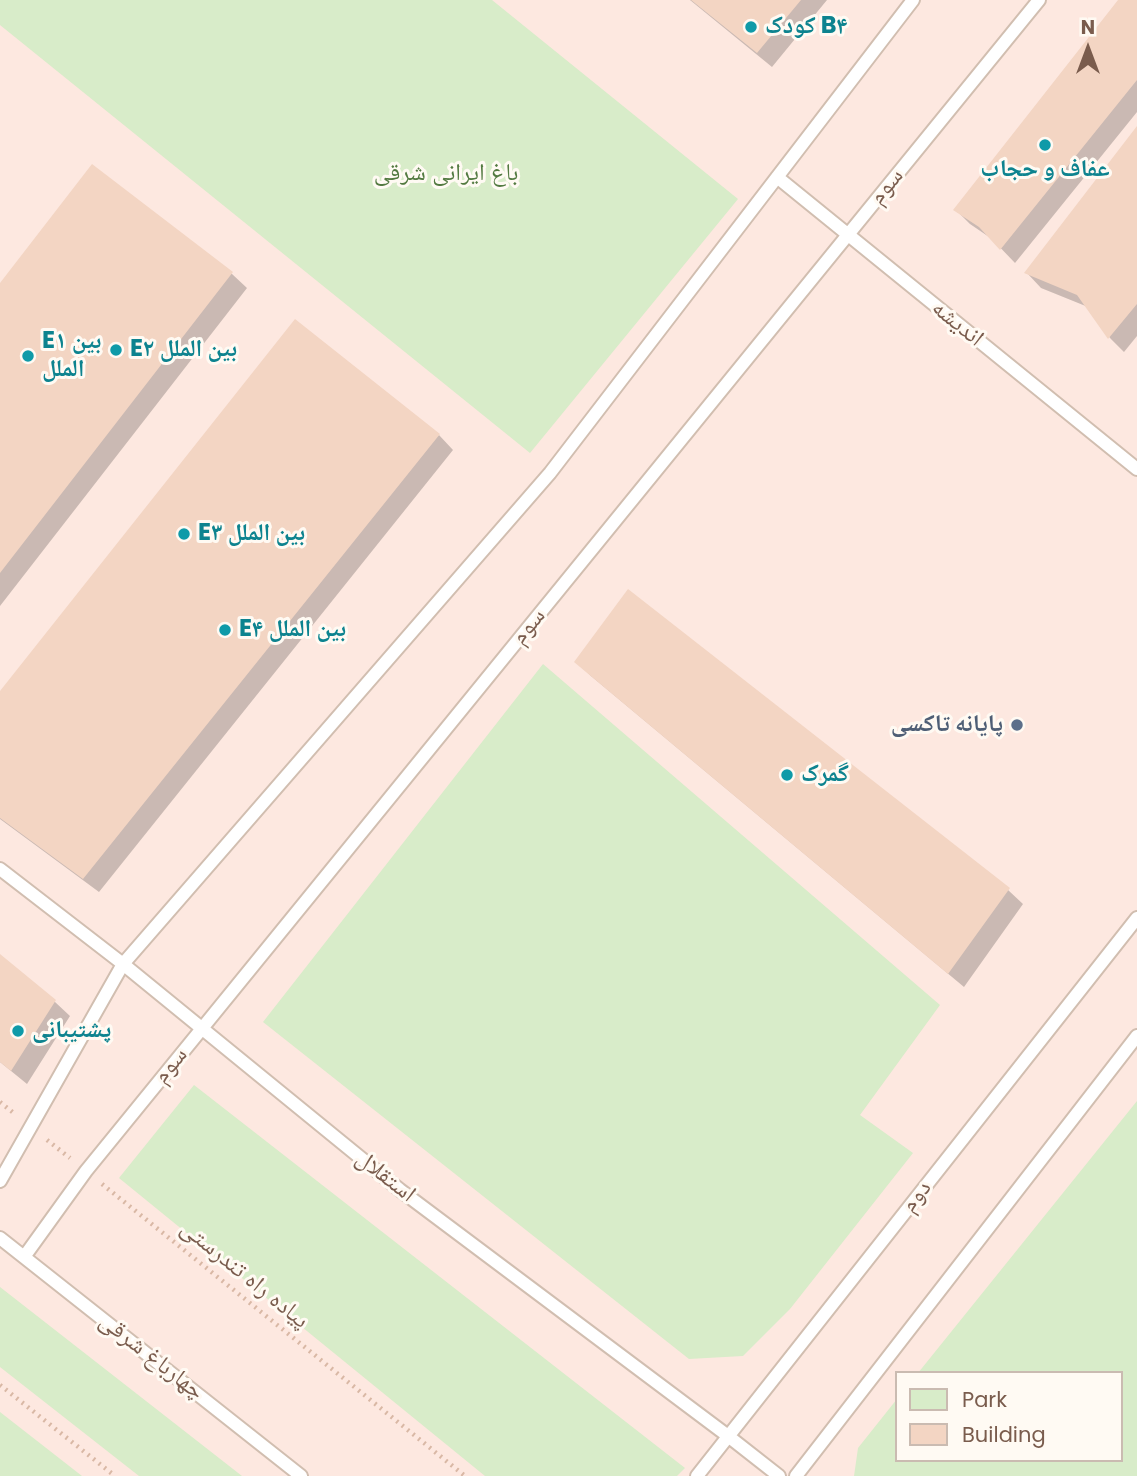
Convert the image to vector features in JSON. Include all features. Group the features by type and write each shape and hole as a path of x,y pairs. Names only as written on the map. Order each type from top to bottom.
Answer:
{"lane":[{"path":"0,1181 123,964 550,472 913,0"},
{"name":"سوم","path":"24,1257 86,1171 201,1028 1039,0"},
{"name":"اندیشه","path":"777,177 1137,469"},
{"name":"استقلال","path":"0,869 123,964 400,1190 779,1476"},
{"name":"دوم","path":"697,1476 1137,918"},
{"path":"796,1476 1137,1036"},
{"name":"چهارباغ شرقی","path":"0,1238 301,1476"}],"path":[{"name":"پیاده راه تندرستی","path":"0,1102 465,1476"},
{"path":"0,1385 115,1476"}],"shaded area":[{"path":"0,0 1137,0 1137,1476 0,1476"}],"green space":[{"name":"باغ ایرانی شرقی","path":"0,0 492,0 738,199 530,453 0,25"},
{"path":"543,664 940,1005 860,1115 913,1153 790,1309 743,1356 689,1359 263,1022"},
{"path":"194,1085 685,1468 677,1476 485,1476 119,1178"},
{"path":"1137,1101 1137,1476 854,1476 858,1448 895,1402 895,1462 1123,1462 1123,1371 920,1371"},
{"path":"0,1287 242,1476 139,1476 0,1367"},
{"path":"0,1412 82,1476 0,1476"}],"building":[{"name":"کودک B۴","path":"691,0 801,0 757,53"},
{"name":"عفاف و حجاب","path":"1118,0 1137,0 1137,80 1000,250 979,227 953,210"},
{"path":"1137,126 1137,304 1108,339 1077,295 1024,273"},
{"name":"E۲ بین الملل","path":"92,164 233,272 0,573 0,283"},
{"path":"295,319 440,434 83,879 0,818 0,691"},
{"name":"گمرک","path":"628,589 1010,888 948,974 574,662"},
{"name":"پشتیبانی","path":"0,954 56,1000 11,1071 0,1062"}],"place":[{"name":"کودک B۴","path":"751,27"},
{"name":"عفاف و حجاب","path":"1045,145"},
{"name":"E۲ بین الملل","path":"116,350"},
{"name":"E۱ بین الملل","path":"28,356"},
{"name":"E۳ بین الملل","path":"184,534"},
{"name":"E۴ بین الملل","path":"225,630"},
{"name":"پایانه تاکسی","path":"1017,725"},
{"name":"گمرک","path":"787,775"},
{"name":"پشتیبانی","path":"18,1031"}]}
